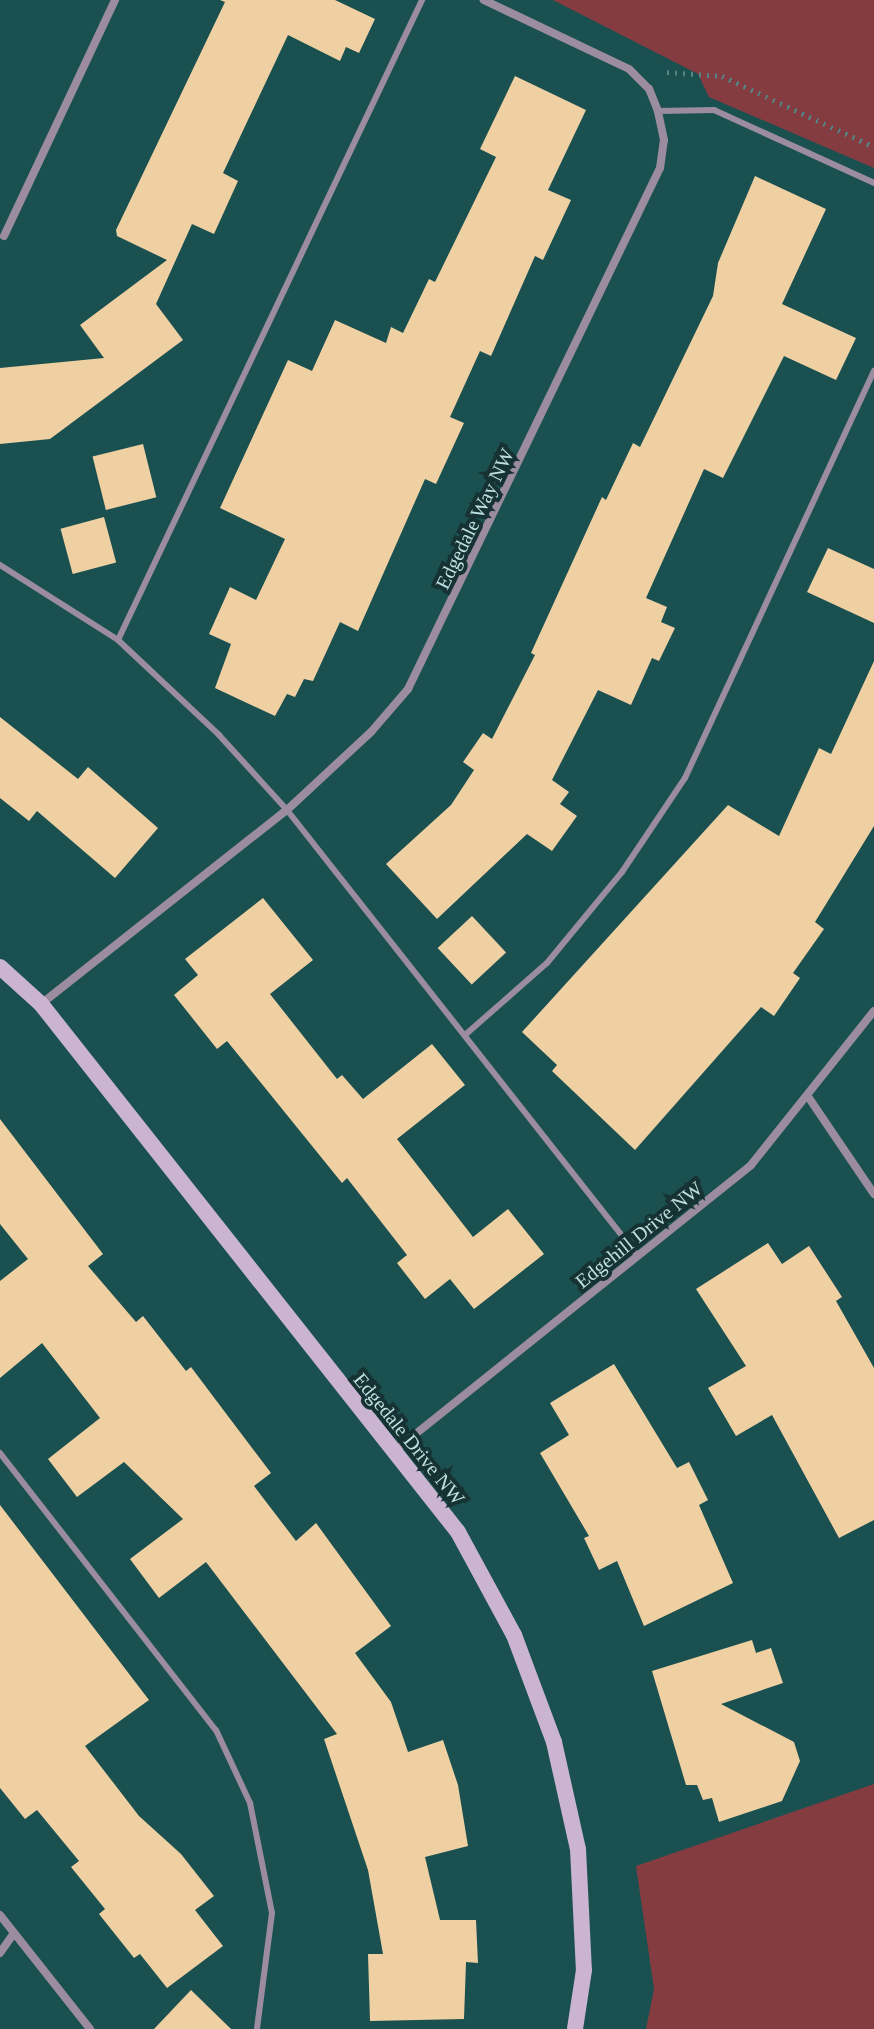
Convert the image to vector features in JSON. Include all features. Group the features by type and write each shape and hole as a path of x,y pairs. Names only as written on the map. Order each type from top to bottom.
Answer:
{"street":[{"path":"4,236 115,0"},
{"name":"Edgedale Way NW","path":"41,1004 287,810 371,732 425,660 660,168 664,140 658,111 649,89 629,69 484,0"},
{"name":"Edgedale Drive NW","path":"0,967 41,1004 392,1453 458,1532 514,1635 554,1742 578,1849 584,1970 575,2029"},
{"name":"Edgehill Drive NW","path":"392,1453 751,1165 809,1098 874,1011"},
{"path":"809,1098 874,1194"},
{"path":"0,1915 90,2029"},
{"path":"0,1953 14,1933"}],"lane":[{"path":"118,640 422,0"},
{"path":"658,111 714,110 874,183"},
{"path":"465,1035 547,963 622,872 685,778 874,371"},
{"path":"0,565 118,640 219,735 287,810 638,1256"},
{"path":"0,1453 216,1730 250,1803 272,1913 257,2029"}],"shaded area":[{"path":"553,0 874,0 874,168 709,97 698,74"},
{"path":"874,1784 874,2029 646,2029 654,1989 636,1866"}],"building":[{"path":"220,0 335,0 375,19 359,53 346,47 340,61 288,35 223,173 238,181 214,234 192,224 156,304 183,340 50,439 0,444 0,368 104,358 80,325 167,260 117,236 116,230 225,2"},
{"path":"515,76 586,110 548,190 571,200 543,260 535,256 491,356 480,351 450,417 464,423 436,484 425,479 358,631 340,622 313,681 304,679 295,697 287,694 275,716 215,688 231,644 209,634 230,587 256,600 285,539 220,508 288,360 312,371 335,320 386,343 391,327 403,333 429,279 435,282 496,157 480,149"},
{"path":"755,176 826,209 782,304 856,338 836,380 784,356 723,478 704,469 646,598 667,607 661,622 675,628 659,661 652,658 631,705 598,690 552,780 569,792 560,804 577,816 552,851 527,834 437,919 386,864 451,805 474,770 463,762 483,733 492,739 535,655 531,653 602,497 606,500 633,443 640,447 713,296 718,263"},
{"path":"143,444 156,497 106,510 93,457"},
{"path":"104,517 116,562 73,574 61,529"},
{"path":"828,548 874,569 874,623 807,592"},
{"path":"874,661 874,826 815,922 824,929 793,973 800,978 774,1016 761,1007 635,1150 552,1071 557,1065 522,1032 728,805 779,836 819,748 831,754"},
{"path":"0,717 78,779 88,767 158,828 115,878 37,811 29,821 0,798"},
{"path":"263,898 313,960 270,994 337,1079 342,1075 363,1099 432,1044 465,1085 397,1139 473,1237 508,1209 544,1254 474,1309 450,1279 425,1299 397,1263 407,1255 347,1178 342,1183 227,1041 217,1049 174,995 198,975 185,959"},
{"path":"472,916 506,953 472,985 438,948"},
{"path":"0,1119 103,1254 88,1266 136,1322 143,1316 186,1371 191,1367 271,1473 254,1486 296,1541 316,1523 391,1626 355,1653 391,1702 408,1752 443,1740 458,1785 468,1846 425,1857 440,1920 476,1920 478,1963 466,1962 464,2019 370,2021 368,1954 383,1954 368,1870 324,1739 337,1734 206,1562 159,1598 130,1559 183,1519 124,1462 77,1497 48,1459 100,1418 42,1343 0,1378 0,1281 28,1259 0,1224"},
{"path":"768,1243 782,1264 809,1246 842,1297 836,1301 874,1368 874,1520 839,1538 772,1415 736,1436 708,1388 746,1366 696,1289"},
{"path":"614,1364 677,1468 689,1462 708,1500 699,1505 733,1583 644,1626 617,1561 599,1570 584,1538 589,1536 540,1453 569,1435 550,1403"},
{"path":"0,1505 149,1700 85,1746 139,1816 181,1854 214,1896 195,1910 223,1946 167,1988 140,1954 134,1958 99,1914 105,1909 71,1867 79,1861 37,1810 25,1819 0,1788"},
{"path":"752,1640 756,1653 771,1648 783,1683 721,1704 794,1742 800,1761 782,1801 719,1822 712,1798 703,1800 697,1785 686,1785 652,1671"},
{"path":"191,1990 231,2029 154,2029"}]}
